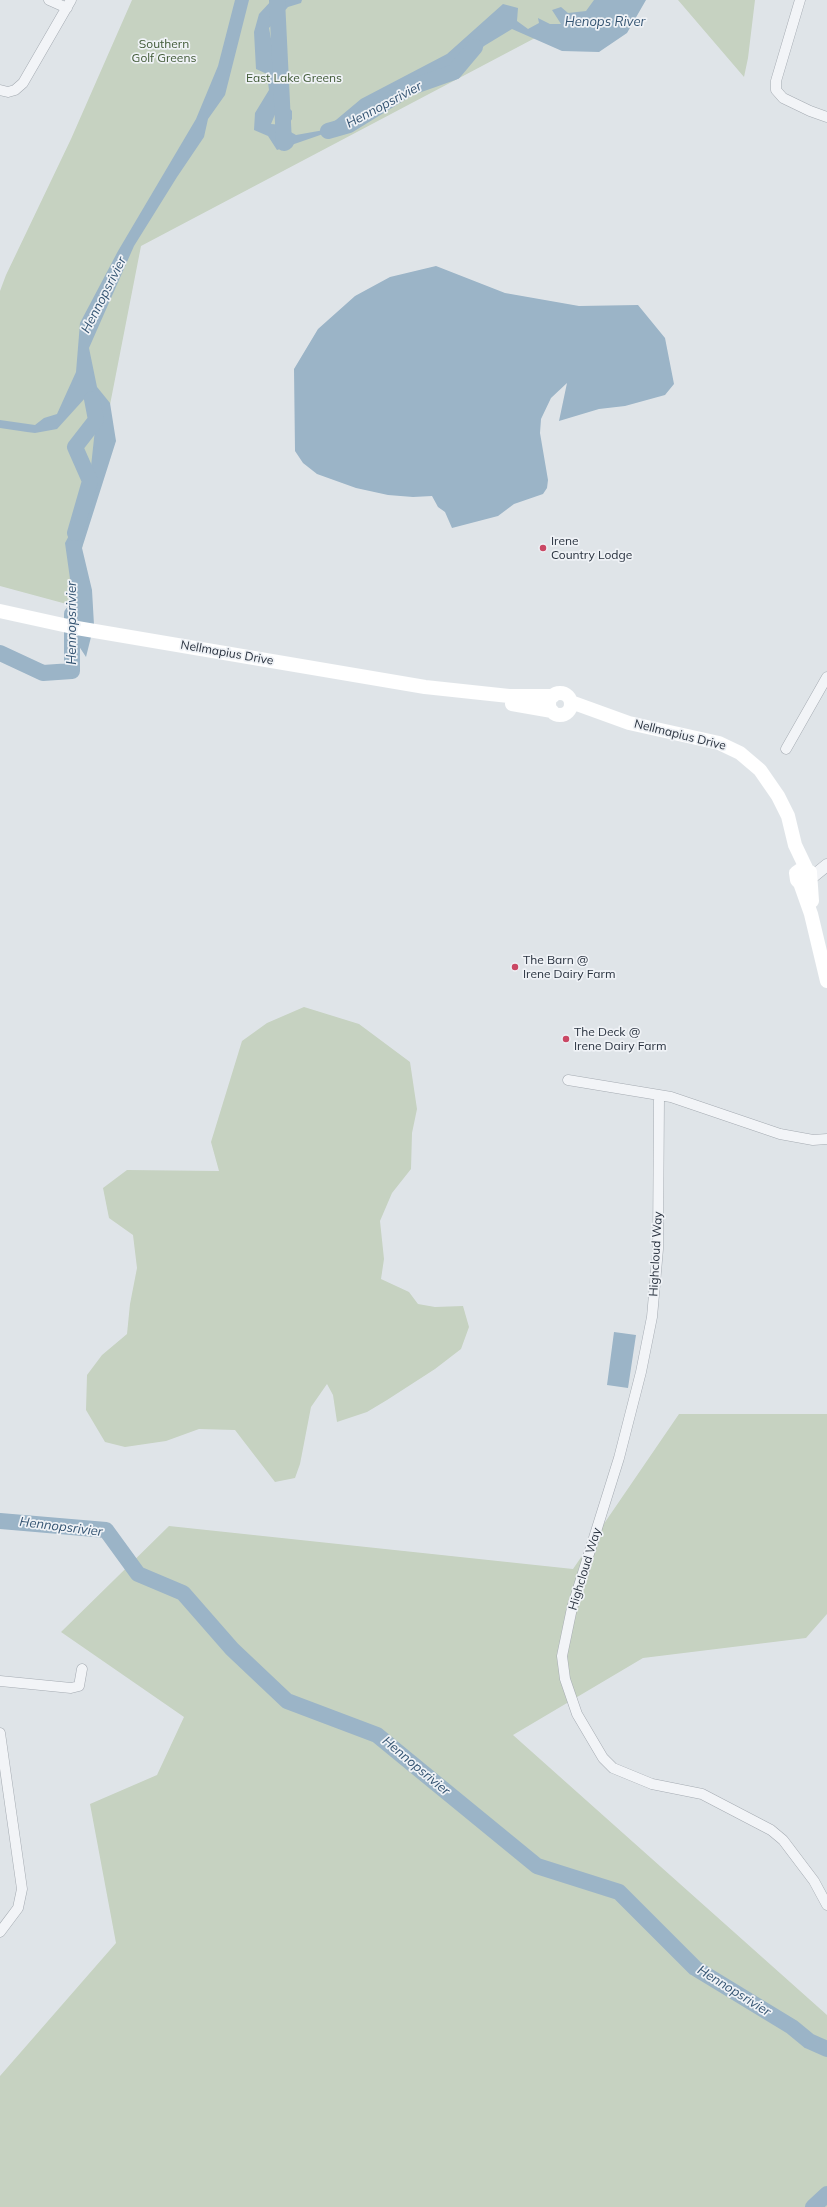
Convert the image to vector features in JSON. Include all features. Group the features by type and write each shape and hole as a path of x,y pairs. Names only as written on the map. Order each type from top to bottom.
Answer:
{"main road":[{"name":"Nellmapius Drive","path":"0,611 101,632 455,691 524,697 553,696"},
{"name":"Nellmapius Drive","path":"455,691 479,698 552,711"},
{"path":"557,694 565,694 568,708 558,715 552,711 549,704 553,696 557,694"},
{"name":"Nellmapius Drive","path":"568,708 719,743 740,753 760,770 778,796 789,821 795,845 806,875 811,914 827,981"}],"street":[{"path":"0,90 8,92 15,90 23,83 69,4 49,0"},
{"path":"800,0 776,81 776,90 783,98 810,111 827,117"},
{"path":"786,749 827,677"},
{"path":"806,875 827,864"},
{"path":"568,1080 671,1097 780,1134 814,1140 827,1139"},
{"name":"Highcloud Way","path":"659,1096 658,1249 652,1317 642,1372 619,1458 572,1608 562,1656 565,1679 577,1714 603,1758 613,1768 652,1784 702,1794 771,1830 783,1840 814,1881 827,1905"},
{"path":"0,1682 71,1688 79,1686 82,1669"},
{"path":"0,1733 22,1889 18,1908 0,1932"}],"green space":[{"path":"132,0 607,0 141,246 82,548 74,606 0,586 0,291 6,275 71,139"},
{"path":"678,0 755,0 748,58 744,77"},
{"path":"304,1007 359,1024 410,1062 417,1109 412,1133 411,1169 392,1193 380,1221 384,1259 381,1279 409,1292 418,1304 435,1307 463,1306 469,1327 461,1349 435,1369 367,1412 337,1422 333,1395 327,1384 311,1407 300,1464 295,1478 275,1482 235,1430 199,1429 166,1441 125,1447 105,1442 86,1410 87,1375 102,1355 127,1334 130,1304 137,1268 133,1235 109,1218 103,1188 127,1170 219,1171 211,1142 242,1041 267,1023"},
{"path":"679,1414 827,1414 827,1614 806,1638 643,1658 513,1735 827,2015 827,2207 0,2207 0,2076 116,1943 90,1804 157,1775 184,1717 61,1632 169,1526 573,1569"}],"water":[{"path":"235,0 249,0 225,95 208,119 204,137 134,246 89,348 97,387 110,403 116,441 82,548 92,590 94,625 86,657 69,631 72,593 65,543 80,515 89,485 96,420 86,397 57,429 35,433 0,428 0,420 35,425 44,418 57,414 76,372 80,323 118,251 196,119 218,66"},
{"name":"Henops River","path":"272,0 302,0 301,3 288,7 269,28 272,44 283,69 283,86 287,98 278,98 279,105 271,124 283,125 287,121 286,113 290,109 292,111 292,119 288,125 289,131 296,135 324,130 361,99 447,54 503,4 518,8 517,21 528,29 539,23 538,18 550,24 561,24 552,10 561,7 568,13 586,11 594,0 646,0 627,33 599,52 562,51 512,29 484,46 471,60 446,70 383,104 349,125 277,150 268,136 254,130 255,113 269,90 267,74 256,69 254,32 259,14"},
{"path":"436,266 505,293 579,306 638,305 665,338 674,384 665,395 625,406 599,409 559,421 567,383 551,398 541,419 540,433 548,480 547,488 543,494 514,504 498,516 452,528 445,512 438,507 432,496 413,497 388,495 356,488 317,474 303,463 295,451 294,369 318,329 355,296 390,277"},
{"path":"614,1332 636,1335 628,1388 607,1385"}],"waterway":[{"name":"Hennopsrivier","path":"277,0 284,143 286,142"},
{"name":"Hennopsrivier","path":"328,131 349,125 409,88 454,72 475,47"},
{"name":"Hennopsrivier","path":"75,533 90,481 75,447 96,420 92,399"},
{"name":"Hennopsrivier","path":"0,653 43,673 72,671 72,614"},
{"name":"Hennopsrivier","path":"0,1521 106,1530 138,1574 183,1593 232,1649 287,1701 377,1735 537,1866 619,1892 695,1968 792,2027 809,2041 827,2049"},
{"name":"Hennopsrivier","path":"813,2207 827,2194"}],"place":[{"name":"Irene Country Lodge","path":"543,548"},
{"name":"The Barn @ Irene Dairy Farm","path":"515,967"},
{"name":"The Deck @ Irene Dairy Farm","path":"566,1039"}],"park label":[{"name":"Southern Golf Greens","path":"164,51"},
{"name":"East Lake Greens","path":"294,78"}]}
